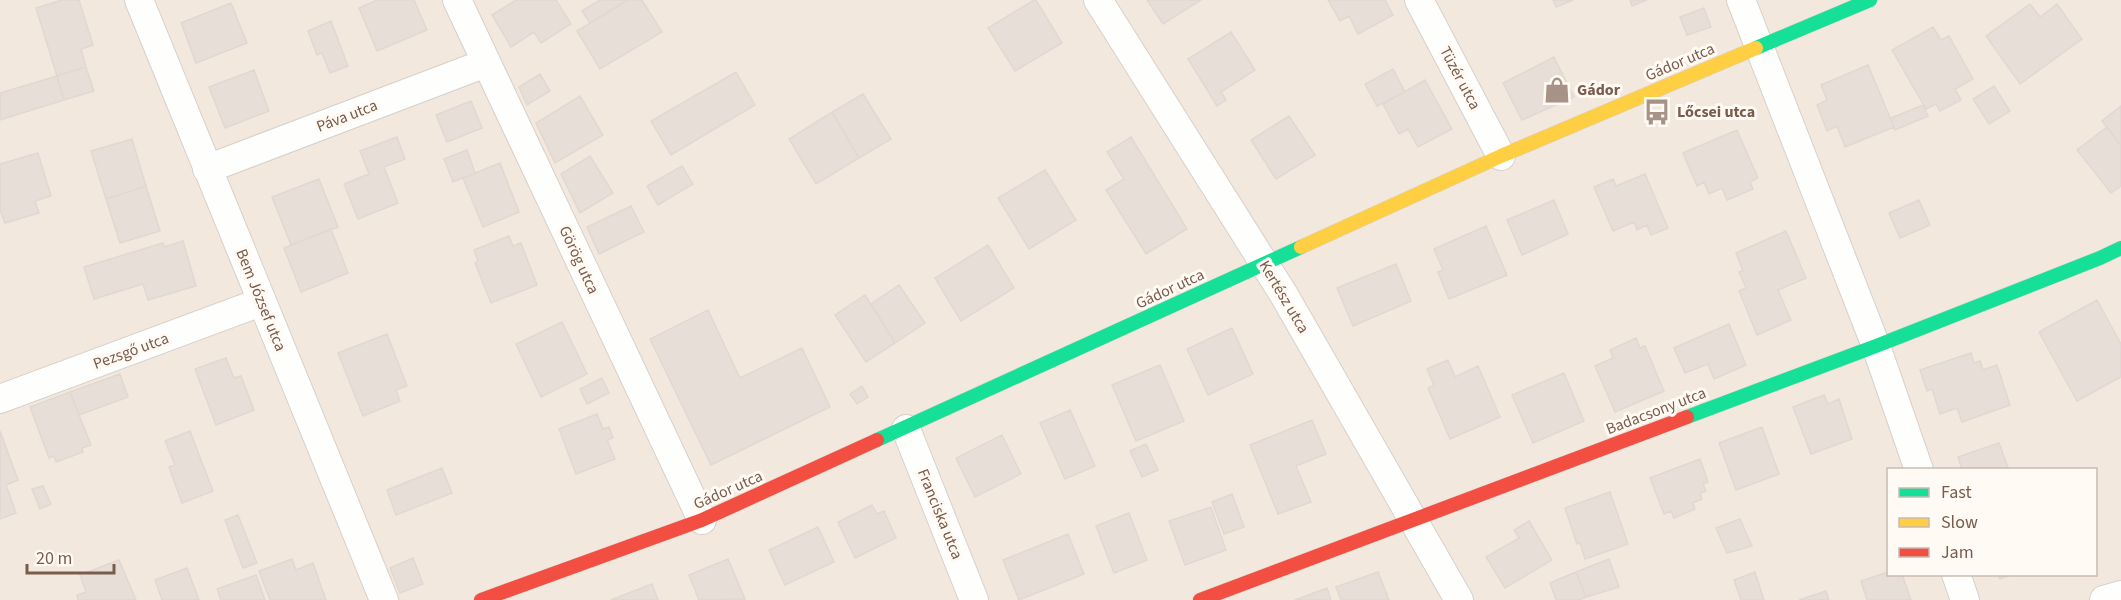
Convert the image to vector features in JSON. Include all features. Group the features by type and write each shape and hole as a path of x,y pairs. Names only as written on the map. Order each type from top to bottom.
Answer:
{"street":[{"name":"Bem József utca","path":"139,0 384,600"},
{"name":"Görög utca","path":"457,0 702,520"},
{"name":"Kertész utca","path":"1098,0 1265,264 1459,600"},
{"name":"Tüzér utca","path":"1419,0 1501,156"},
{"path":"1741,0 1876,346 1918,468"},
{"name":"Gádor utca","path":"482,600 702,520 1501,156 1870,0"},
{"name":"Páva utca","path":"207,169 486,63"},
{"name":"Badacsony utca","path":"1200,600 1876,346 2121,248"},
{"name":"Pezsgő utca","path":"0,399 261,302"},
{"name":"Franciska utca","path":"906,429 974,600"},
{"path":"1957,576 1965,600"},
{"path":"2104,600 2121,595"}],"shaded area":[{"path":"0,0 2121,0 2121,600 0,600"}],"building":[{"path":"62,0 79,0 93,45 81,49 86,67 57,76 36,8"},
{"path":"377,0 414,0 427,30 377,51 359,8"},
{"path":"516,0 556,0 571,24 541,43 534,32 511,47 492,15"},
{"path":"600,0 628,0 590,23 582,11"},
{"path":"628,0 642,0 662,32 600,69 577,31"},
{"path":"1034,0 1062,43 1015,71 988,28"},
{"path":"1147,0 1201,0 1163,24"},
{"path":"1328,0 1385,0 1393,15 1358,34 1349,16 1340,21"},
{"path":"1553,0 1573,0 1556,7"},
{"path":"1630,0 1647,0 1632,6"},
{"path":"231,3 247,43 196,63 181,23"},
{"path":"2030,4 2040,17 2057,4 2082,39 2020,84 1986,36"},
{"path":"1704,8 1711,27 1687,35 1680,17"},
{"path":"331,21 348,66 330,73 322,53 317,55 308,31"},
{"path":"1933,27 1941,40 1949,36 1973,79 1955,89 1961,100 1940,111 1936,104 1926,109 1892,50"},
{"path":"1231,32 1255,70 1221,92 1226,100 1217,106 1188,59"},
{"path":"1554,57 1574,97 1522,120 1503,83"},
{"path":"1868,65 1894,127 1845,147 1837,126 1827,131 1817,105 1827,100 1821,85"},
{"path":"86,67 94,91 64,100 57,76"},
{"path":"1393,69 1405,92 1377,106 1365,84"},
{"path":"254,70 269,111 225,128 209,87"},
{"path":"736,72 755,105 671,155 651,121"},
{"path":"540,74 550,91 527,105 519,87"},
{"path":"57,76 64,100 0,120 0,93"},
{"path":"1425,80 1452,129 1418,147 1408,129 1399,134 1383,104"},
{"path":"1994,86 2010,111 1989,124 1973,99"},
{"path":"863,94 891,139 859,158 832,112"},
{"path":"580,96 603,135 555,163 536,123"},
{"path":"471,101 482,128 447,142 436,115"},
{"path":"1923,105 1928,116 1895,130 1891,118"},
{"path":"2121,106 2121,146 2102,121"},
{"path":"832,112 859,158 816,184 789,139"},
{"path":"1289,116 1315,155 1276,179 1251,140"},
{"path":"2107,127 2121,146 2121,186 2111,193 2077,150"},
{"path":"1737,130 1758,178 1750,182 1753,189 1727,200 1722,188 1709,194 1704,182 1697,186 1683,153"},
{"path":"397,137 405,159 384,167 398,203 358,219 344,184 369,174 360,151"},
{"path":"1131,137 1187,229 1146,254 1106,190 1124,179 1107,152"},
{"path":"132,139 146,186 106,199 91,151"},
{"path":"467,150 475,173 453,182 444,159"},
{"path":"38,153 51,196 35,201 39,213 5,223 0,210 0,164"},
{"path":"590,156 613,193 580,213 561,174"},
{"path":"500,163 519,212 483,227 463,178"},
{"path":"682,166 693,184 658,205 647,186"},
{"path":"1045,170 1076,220 1029,249 998,198"},
{"path":"1645,174 1668,228 1651,235 1647,225 1637,230 1634,222 1613,231 1594,187 1613,179 1616,186"},
{"path":"319,179 338,227 291,245 272,197"},
{"path":"146,186 160,231 120,243 106,199"},
{"path":"1554,200 1568,234 1522,255 1507,220"},
{"path":"1919,200 1930,225 1900,238 1889,213"},
{"path":"631,206 644,232 599,254 587,227"},
{"path":"1486,226 1507,275 1449,299 1438,272 1443,270 1434,249"},
{"path":"331,229 348,273 301,292 284,248"},
{"path":"1786,231 1806,278 1778,290 1791,320 1757,335 1739,291 1746,288 1739,272 1743,271 1736,253"},
{"path":"509,236 513,246 521,243 537,285 491,303 475,263 478,261 474,250"},
{"path":"183,241 196,286 148,300 143,284 94,299 84,267 163,243 164,247"},
{"path":"988,245 1014,288 961,321 935,278"},
{"path":"1396,264 1411,301 1353,326 1337,288"},
{"path":"899,285 925,323 895,343 871,304"},
{"path":"865,295 895,343 866,362 835,315"},
{"path":"2097,300 2121,344 2121,377 2077,401 2039,332"},
{"path":"708,310 740,378 802,348 830,407 711,465 650,339"},
{"path":"562,322 587,374 541,397 516,344"},
{"path":"1729,324 1746,365 1714,379 1708,364 1685,373 1674,348"},
{"path":"1232,328 1253,374 1208,395 1187,349"},
{"path":"387,334 407,386 396,390 400,401 363,416 338,353"},
{"path":"1636,338 1640,348 1645,346 1664,391 1615,412 1595,366 1613,358 1610,350"},
{"path":"1971,353 1974,363 1980,361 1983,370 1997,365 2010,405 1962,422 1957,408 1940,414 1932,389 1927,391 1920,370"},
{"path":"226,358 234,378 241,376 254,410 216,425 195,369"},
{"path":"1448,360 1455,377 1478,366 1500,417 1450,439 1428,388 1434,385 1427,369"},
{"path":"1160,365 1184,421 1136,441 1112,385"},
{"path":"1564,373 1584,421 1533,443 1512,395"},
{"path":"120,374 128,397 79,415 70,392"},
{"path":"602,378 609,393 587,404 580,389"},
{"path":"862,386 868,397 857,404 850,394"},
{"path":"70,392 91,445 82,448 83,452 56,462 54,456 49,458 30,407"},
{"path":"1824,395 1828,404 1839,399 1852,439 1811,454 1793,407"},
{"path":"1070,410 1095,466 1065,479 1040,423"},
{"path":"597,414 603,429 609,427 613,438 607,440 615,459 576,474 559,429"},
{"path":"1312,420 1326,454 1296,466 1311,502 1278,514 1250,445"},
{"path":"1762,427 1779,474 1736,490 1719,443"},
{"path":"0,431 18,480 6,485 16,513 0,519"},
{"path":"190,431 213,491 182,503 169,467 175,465 165,441"},
{"path":"1002,435 1021,474 975,497 956,458"},
{"path":"1999,443 2008,468 1961,468 1958,457"},
{"path":"1146,444 1158,470 1142,477 1130,451"},
{"path":"1700,459 1708,482 1703,484 1706,491 1700,493 1702,499 1693,503 1695,509 1674,518 1671,511 1664,514 1650,478"},
{"path":"442,468 452,493 396,515 387,490"},
{"path":"43,486 51,504 40,509 32,489"},
{"path":"1610,492 1628,544 1585,559 1580,543 1577,544 1565,508"},
{"path":"1232,494 1244,527 1224,534 1212,502"},
{"path":"872,505 877,514 884,511 896,538 855,558 838,522"},
{"path":"1211,507 1226,550 1185,565 1169,521"},
{"path":"1129,513 1147,560 1114,573 1096,526"},
{"path":"238,515 257,563 243,568 225,520"},
{"path":"1740,519 1752,546 1727,553 1716,528"},
{"path":"1529,521 1552,560 1505,588 1486,557 1519,538 1514,530"},
{"path":"818,527 834,562 785,585 769,550"},
{"path":"1068,534 1084,574 1019,600 1003,560"},
{"path":"413,558 423,584 400,593 390,568"},
{"path":"292,559 296,570 313,563 326,600 270,600 259,571"},
{"path":"728,559 745,599 699,600 689,575"},
{"path":"1609,559 1619,587 1586,597 1576,572"},
{"path":"119,560 136,600 78,600 77,595 86,592 80,575"},
{"path":"187,568 199,600 162,600 155,580"},
{"path":"1378,572 1389,600 1341,600 1336,587"},
{"path":"1576,572 1586,597 1579,600 1556,600 1550,583"},
{"path":"1755,572 1764,600 1741,600 1734,580"},
{"path":"1887,572 1887,576 1903,576 1911,600 1867,600 1861,581"},
{"path":"256,575 265,600 221,600 217,589"},
{"path":"652,584 658,600 611,600"},
{"path":"1327,588 1331,600 1295,600"},
{"path":"1826,591 1829,600 1799,600"}],"traffic: fast":[{"path":"1756,48 1870,0"},
{"path":"877,440 1301,247"},
{"path":"1687,417 1876,346 2121,248"}],"traffic: slow":[{"path":"1301,247 1501,156 1756,48"}],"traffic: jam":[{"path":"1200,600 1687,417"},
{"path":"481,600 702,520 877,440"}],"place":[{"name":"Gádor","path":"1557,90"},
{"name":"Lőcsei utca","path":"1657,112"}]}
